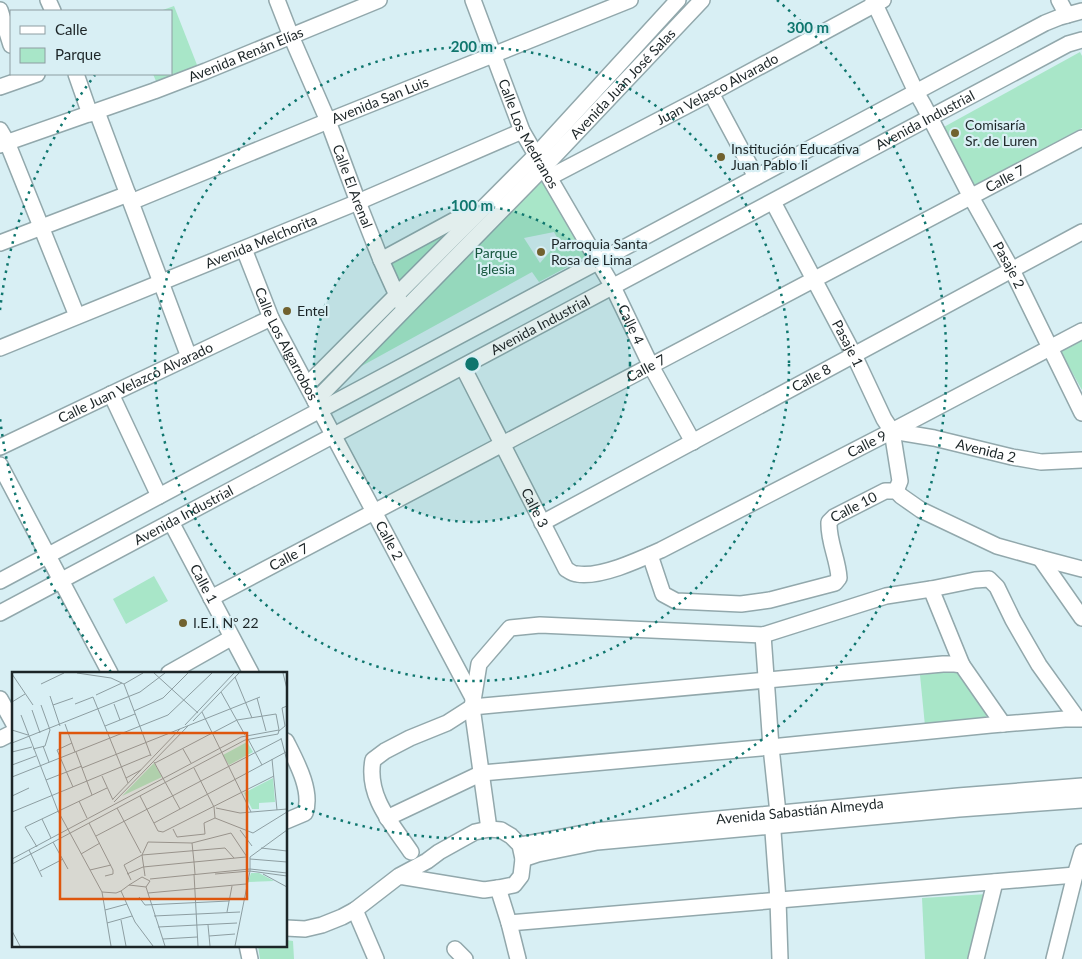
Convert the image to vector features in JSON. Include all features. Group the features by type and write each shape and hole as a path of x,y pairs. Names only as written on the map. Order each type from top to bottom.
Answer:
{"street":[{"name":"Calle El Arenal","path":"278,0 291,36 328,122 381,260 404,310"},
{"name":"Avenida Renán Elías","path":"2,139 94,113 206,71 379,0"},
{"name":"Calle Los Medranos","path":"473,0 522,131 598,261"},
{"name":"Avenida San Luis","path":"0,243 40,227 130,198 328,122 630,0"},
{"name":"Avenida Juan José Salas","path":"543,166 618,64 678,0"},
{"name":"Avenida Juan José Salas","path":"543,166 702,0"},
{"path":"1059,0 1067,15"},
{"name":"Pasaje 2","path":"877,1 916,92 1012,270 1082,413"},
{"name":"Juan Velasco Alvarado","path":"543,166 711,93 877,1"},
{"path":"0,10 10,42"},
{"name":"Avenida Industrial","path":"0,613 54,568 159,496 317,405 598,261 1045,23 1082,11"},
{"name":"Avenida Industrial","path":"0,581 54,568 171,522 1068,44 1082,40"},
{"path":"618,64 630,75"},
{"path":"76,75 130,198 189,357"},
{"path":"0,87 21,76"},
{"path":"711,93 756,177"},
{"name":"Avenida Melchorita","path":"0,348 358,202 522,131"},
{"name":"Calle 7","path":"211,598 1082,138"},
{"path":"2,139 77,316"},
{"path":"381,260 490,201 543,166"},
{"path":"317,405 404,310 543,166"},
{"path":"306,385 490,201"},
{"name":"Pasaje 1","path":"772,202 854,355 892,431 900,481 896,491"},
{"name":"Calle 8","path":"542,524 1082,232"},
{"name":"Calle Los Algarrobos","path":"244,249 271,318 333,436"},
{"name":"Calle 4","path":"598,261 613,286 651,366 693,442"},
{"name":"Calle Juan Velazco Alvarado","path":"0,447 271,318"},
{"name":"Calle 9","path":"650,555 1082,331"},
{"name":"Calle 3","path":"462,367 566,569 574,574 598,573 650,555"},
{"path":"111,394 159,496"},
{"name":"Avenida 2","path":"892,431 934,438 1041,462 1082,460"},
{"name":"Calle 2","path":"333,436 425,607 472,703"},
{"path":"0,465 109,672"},
{"name":"Calle 10","path":"650,555 663,594 676,601 741,604 780,597 835,583 839,578 839,570 828,529 829,522 834,517 885,491 896,491 921,510 997,546 1082,569"},
{"name":"Calle 1","path":"171,522 250,672"},
{"path":"1040,558 1082,618"},
{"path":"489,829 472,703 479,664 510,628 540,625 763,635 886,596 989,579 998,586 1013,620 1039,664 1080,718"},
{"path":"931,589 962,665 1003,724"},
{"path":"763,635 772,746 780,959"},
{"path":"171,672 231,638"},
{"path":"411,852 378,802 373,787 371,771 373,760 385,751 410,738 447,722 472,703 943,664 962,665"},
{"path":"0,699 12,720"},
{"path":"388,818 482,773 1080,718"},
{"path":"0,739 12,733"},
{"path":"288,749 292,766 307,792 305,813 288,820"},
{"name":"Avenida Sabastián Almeyda","path":"521,852 538,854 597,842 958,796 1082,786"},
{"name":"Avenida Sabastián Almeyda","path":"774,818 959,809 1082,800"},
{"path":"288,928 306,929 342,917 355,910 399,876 474,832 489,829 501,830 511,836 521,852 520,876 514,885 484,890 399,876"},
{"path":"1054,959 1082,852"},
{"path":"427,861 429,881"},
{"path":"509,923 1075,875"},
{"path":"976,959 995,882"},
{"path":"498,888 518,959"},
{"path":"355,910 376,959"},
{"path":"247,946 250,959"}],"green space":[{"path":"174,6 199,70 158,86 153,75 172,75 172,10 163,10"},
{"path":"1080,52 1082,56 1082,128 974,187 942,128"},
{"name":"Parque Iglesia","path":"542,178 588,256 539,282 532,272 358,368 501,218","holes":["554,232 559,241 540,263 524,238"]},
{"path":"475,213 398,289 385,264"},
{"path":"1082,339 1082,390 1060,351"},
{"path":"154,576 168,601 126,624 113,599"},
{"path":"962,670 988,711 984,721 925,726 920,675"},
{"path":"988,894 971,959 925,959 922,898"},
{"path":"288,940 293,941 294,959 260,959 258,946 288,946"}],"place":[{"name":"Comisaría Sr. de Luren","path":"955,133"},
{"name":"Institución Educativa Juan Pablo Ii","path":"721,157"},
{"name":"Parroquia Santa Rosa de Lima","path":"541,252"},
{"name":"Entel","path":"287,311"},
{"name":"I.E.I. Nº 22","path":"183,623"}]}
